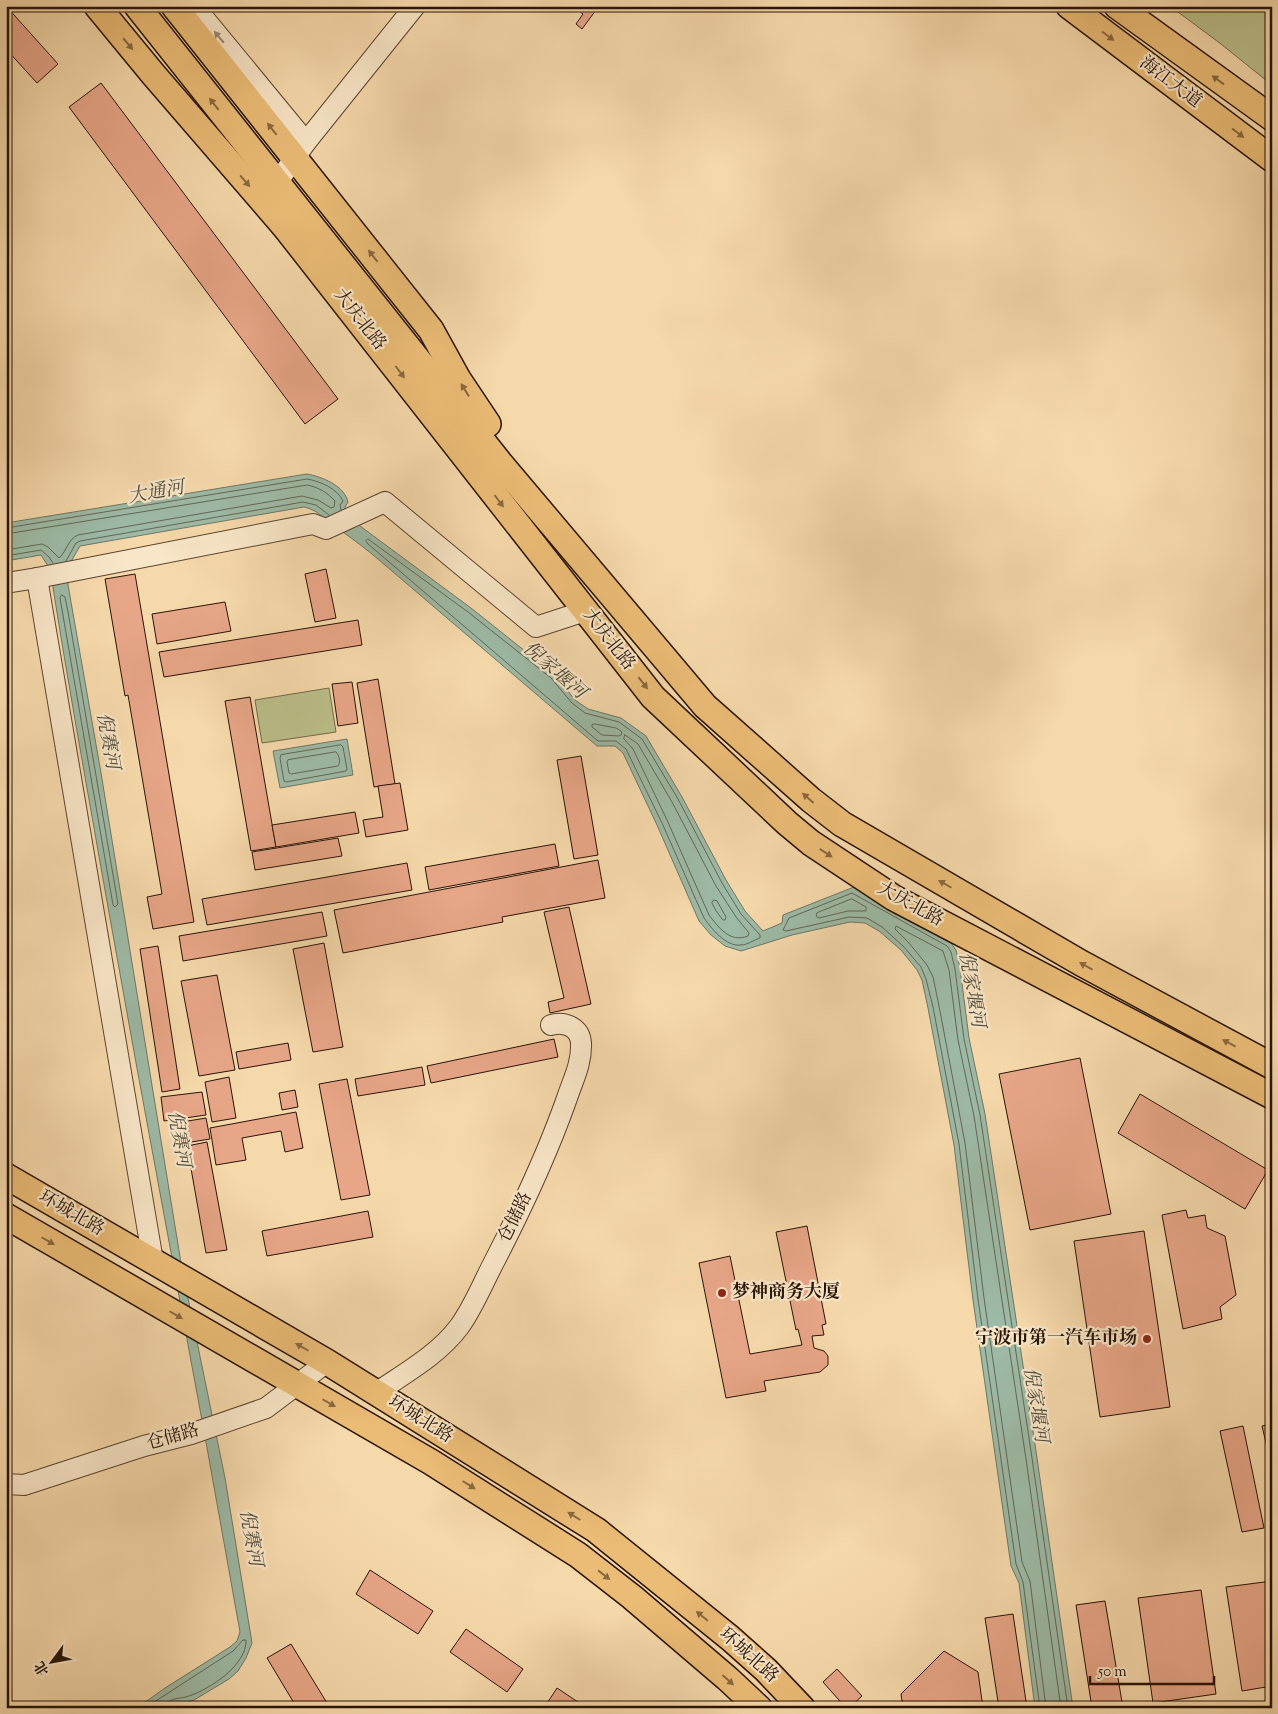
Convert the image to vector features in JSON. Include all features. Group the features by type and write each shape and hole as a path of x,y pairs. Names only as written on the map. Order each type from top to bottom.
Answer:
{"main road":[{"name":"大庆北路","path":"97,6 153,74 270,192 705,706 811,800 842,824 1081,964 1272,1066"},
{"path":"136,6 270,192"},
{"path":"174,6 301,150 431,330 467,393 501,446 500,463"},
{"name":"海江大道","path":"1069,6 1272,159"},
{"name":"海江大道","path":"1117,6 1272,118"},
{"name":"大庆北路","path":"270,192 364,326 654,697 787,823 811,843 894,898 1272,1096"},
{"name":"环城北路","path":"6,1176 327,1362 596,1530 730,1638 766,1670 802,1708"},
{"name":"环城北路","path":"6,1216 431,1462 578,1555 632,1597 759,1708"}],"street":[{"path":"194,6 301,150"},
{"path":"270,192 415,6"},
{"path":"6,583 313,524 326,529 385,502 536,627 585,611"},
{"path":"38,577 154,1261"},
{"name":"仓储路","path":"376,1393 432,1355 459,1327 476,1298 527,1197 562,1113 579,1064 581,1042 576,1032 567,1024 551,1025"},
{"name":"仓储路","path":"6,1484 24,1485 144,1446 191,1434 266,1408 327,1362"}],"green space":[{"path":"1170,6 1272,6 1272,85 1221,44"},
{"path":"329,688 336,732 262,743 255,700"}],"water":[{"path":"307,474 319,477 337,486 346,496 348,502 345,507 346,512 360,526 471,608 555,675 575,700 588,709 621,718 646,736 682,797 726,880 745,911 763,931 782,923 783,915 854,887 951,943 956,950 969,1038 985,1114 1073,1708 1035,1708 1019,1583 1011,1566 973,1300 954,1145 928,1008 922,980 917,970 901,950 879,931 865,923 850,922 792,935 741,951 725,946 711,935 699,921 623,753 615,746 597,746 372,554 316,512 304,507 80,546 69,565 68,585 101,773 182,1269 225,1478 252,1643 238,1671 229,1679 194,1700 174,1704 168,1708 137,1708 230,1647 237,1641 240,1632 120,973 50,569 41,555 6,561 6,523"},
{"path":"347,739 353,775 280,788 273,751"}],"building":[{"path":"6,6 58,64 37,83 6,49"},
{"path":"572,6 599,6 582,29 576,24 583,14"},
{"path":"101,83 338,399 305,424 69,107"},
{"path":"326,569 336,618 315,622 305,574"},
{"path":"135,574 194,922 153,929 147,897 162,894 128,695 125,696 105,579"},
{"path":"225,602 231,631 157,644 152,614"},
{"path":"358,620 362,645 164,677 159,652"},
{"path":"378,679 395,784 374,787 357,683"},
{"path":"352,682 358,723 338,726 332,684"},
{"path":"250,697 276,847 251,851 225,701"},
{"path":"581,756 598,855 574,859 557,760"},
{"path":"400,783 408,830 366,837 363,820 383,817 378,786"},
{"path":"355,812 359,833 276,847 272,825"},
{"path":"338,838 342,856 255,870 252,852"},
{"path":"555,844 559,866 429,890 425,867"},
{"path":"598,860 605,898 502,917 503,922 343,953 334,910"},
{"path":"407,863 412,890 207,925 202,899"},
{"path":"569,907 591,1004 550,1013 548,1002 564,998 544,912"},
{"path":"322,912 327,936 183,961 179,936"},
{"path":"324,943 343,1047 313,1052 293,949"},
{"path":"158,946 180,1089 162,1092 140,949"},
{"path":"217,975 235,1070 199,1076 181,981"},
{"path":"554,1039 558,1057 431,1083 427,1066"},
{"path":"288,1043 291,1060 239,1069 236,1052"},
{"path":"1080,1058 1111,1214 1030,1230 999,1074"},
{"path":"422,1067 425,1085 358,1096 355,1079"},
{"path":"229,1077 236,1118 212,1122 205,1082"},
{"path":"347,1079 370,1195 341,1200 319,1084"},
{"path":"295,1090 298,1107 282,1110 279,1093"},
{"path":"202,1092 206,1115 164,1121 161,1097"},
{"path":"1140,1094 1268,1170 1245,1209 1118,1133"},
{"path":"296,1112 303,1148 285,1152 281,1131 242,1138 246,1160 216,1165 210,1128"},
{"path":"206,1118 210,1139 179,1144 176,1123"},
{"path":"207,1142 227,1250 206,1253 187,1146"},
{"path":"1186,1210 1188,1218 1205,1215 1207,1228 1225,1236 1236,1295 1220,1307 1222,1319 1183,1329 1162,1215"},
{"path":"368,1211 373,1237 267,1256 262,1231"},
{"name":"梦神商务大厦","path":"807,1226 826,1324 822,1325 824,1335 812,1336 814,1348 824,1351 828,1356 828,1365 820,1372 764,1381 766,1391 726,1398 699,1263 730,1256 750,1354 802,1345 798,1329 796,1330 776,1232"},
{"path":"1144,1231 1170,1407 1100,1417 1074,1241"},
{"path":"1272,1424 1272,1468 1262,1426"},
{"path":"1243,1426 1264,1528 1242,1532 1220,1431"},
{"path":"370,1570 433,1611 418,1634 356,1594"},
{"path":"1272,1581 1272,1686 1242,1691 1226,1587"},
{"path":"1201,1590 1216,1694 1153,1703 1138,1598"},
{"path":"1105,1601 1123,1708 1092,1708 1076,1605"},
{"path":"1013,1614 1027,1708 999,1708 985,1618"},
{"path":"466,1629 523,1669 507,1692 450,1652"},
{"path":"291,1644 330,1708 297,1708 267,1658"},
{"path":"944,1651 978,1672 983,1708 903,1708 901,1694"},
{"path":"837,1669 862,1696 849,1708 846,1708 823,1682"},
{"path":"557,1688 587,1708 544,1708"}],"place":[{"name":"梦神商务大厦","path":"722,1293"},
{"name":"宁波市第一汽车市场","path":"1147,1339"}],"water label":[{"name":"大通河","path":"156,493"},
{"name":"倪家堰河","path":"554,671"},
{"name":"倪赛河","path":"107,741"},
{"name":"倪家堰河","path":"971,990"},
{"name":"倪赛河","path":"178,1139"},
{"name":"倪家堰河","path":"1035,1405"},
{"name":"倪赛河","path":"250,1538"}]}
